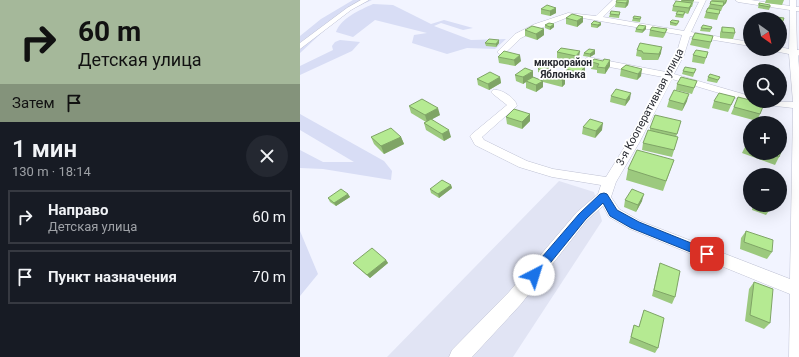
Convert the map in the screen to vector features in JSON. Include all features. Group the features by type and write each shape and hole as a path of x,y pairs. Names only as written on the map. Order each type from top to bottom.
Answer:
{"street":[{"path":"300,47 349,8 366,0"},
{"path":"598,18 617,0"},
{"path":"738,0 795,5 799,106 799,357"},
{"name":"3-я Кооперативная улица","path":"459,357 515,298 582,216 606,190 633,143 680,54 689,26 703,1"},
{"path":"501,52 518,36 538,26 570,14 743,43"},
{"path":"588,60 668,76 743,97"},
{"path":"496,92 512,103 512,106 476,136 479,142 522,164 606,190 614,213 635,225 798,290"},
{"path":"787,105 799,106"}],"lane":[{"path":"677,0 703,1"}],"shaded area":[{"path":"353,0 372,0 343,13 300,53 300,36 321,19"},
{"path":"373,4 393,5 431,24 444,20 473,28 463,30 441,23 434,26 471,40 506,39 495,49 467,48 447,54 412,43 414,35 427,33 375,20 353,37 336,32 338,27 346,19"},
{"path":"340,40 360,42 352,51 300,75 300,66 333,50 332,46 335,42"},
{"path":"300,114 384,161 392,171 391,180 323,169 300,168 300,150 323,162 354,162 300,130"},
{"path":"559,181 594,192 602,221 513,357 387,357"},
{"path":"300,231 318,274 300,296"}],"building":[{"path":"617,0 628,0 626,3 616,2"},
{"path":"676,1 692,3 689,8 673,6"},
{"path":"711,1 724,2 723,6 710,4"},
{"path":"759,3 770,5 770,7 759,5"},
{"path":"547,5 556,8 550,11 541,9"},
{"path":"708,8 720,10 719,14 706,12"},
{"path":"611,11 620,12 619,15 610,14"},
{"path":"678,11 685,12 683,15 676,14"},
{"path":"572,14 583,17 577,21 566,18"},
{"path":"634,16 641,17 640,19 633,18"},
{"path":"672,20 679,21 677,24 670,22"},
{"path":"594,21 601,23 598,25 591,24"},
{"path":"549,23 554,24 550,27 545,25"},
{"path":"639,25 646,26 643,30 636,29"},
{"path":"703,25 712,27 711,29 701,28"},
{"path":"532,26 544,29 536,34 525,30"},
{"path":"652,27 667,29 665,33 650,30"},
{"path":"722,27 734,28 735,33 722,32"},
{"path":"695,33 713,36 711,42 692,39"},
{"path":"489,39 499,40 496,44 485,43"},
{"path":"640,43 662,47 659,54 643,53 642,51 637,50"},
{"path":"561,48 580,51 576,56 557,52"},
{"path":"589,49 595,50 590,54 584,53"},
{"path":"696,50 708,52 706,58 693,55"},
{"path":"504,51 520,55 514,60 498,57"},
{"path":"594,59 603,61 604,59 610,60 605,68 597,67 599,64 592,62"},
{"path":"571,63 585,66 580,73 566,69"},
{"path":"542,65 549,66 544,70 538,69"},
{"path":"626,65 642,69 638,74 621,69"},
{"path":"685,67 696,69 694,73 683,71"},
{"path":"525,68 533,71 523,77 515,75"},
{"path":"490,72 500,77 488,84 477,79"},
{"path":"546,72 565,77 562,80 543,75"},
{"path":"710,74 720,77 718,80 708,77"},
{"path":"533,77 543,81 536,85 526,81"},
{"path":"681,77 697,81 694,88 677,84"},
{"path":"616,89 631,93 626,100 611,96"},
{"path":"674,90 689,94 684,104 669,100"},
{"path":"719,93 735,97 731,105 714,101"},
{"path":"738,97 743,98 743,108 762,108 760,114 734,107"},
{"path":"422,99 438,108 425,115 409,106"},
{"path":"514,109 530,114 522,122 506,117"},
{"path":"655,115 681,121 677,134 650,128"},
{"path":"431,119 449,130 442,134 424,123"},
{"path":"590,119 603,123 596,131 583,127"},
{"path":"391,128 401,137 381,146 371,137"},
{"path":"648,130 678,137 674,150 643,143"},
{"path":"637,150 674,160 666,181 628,169"},
{"path":"442,180 451,185 438,194 430,189"},
{"path":"341,189 348,194 334,203 328,198"},
{"path":"632,189 644,194 638,205 625,200"},
{"path":"746,231 773,240 772,252 744,242"},
{"path":"372,248 386,260 367,275 353,263"},
{"path":"660,263 680,271 675,297 654,290"},
{"path":"754,282 773,289 770,323 750,315"},
{"path":"644,310 664,318 658,348 631,337 634,325 639,327"}],"district":[{"name":"микрорайон Яблонька","path":"563,68"}],"route":[{"path":"534,275 582,216 604,197 614,213 635,225 707,254"}]}
